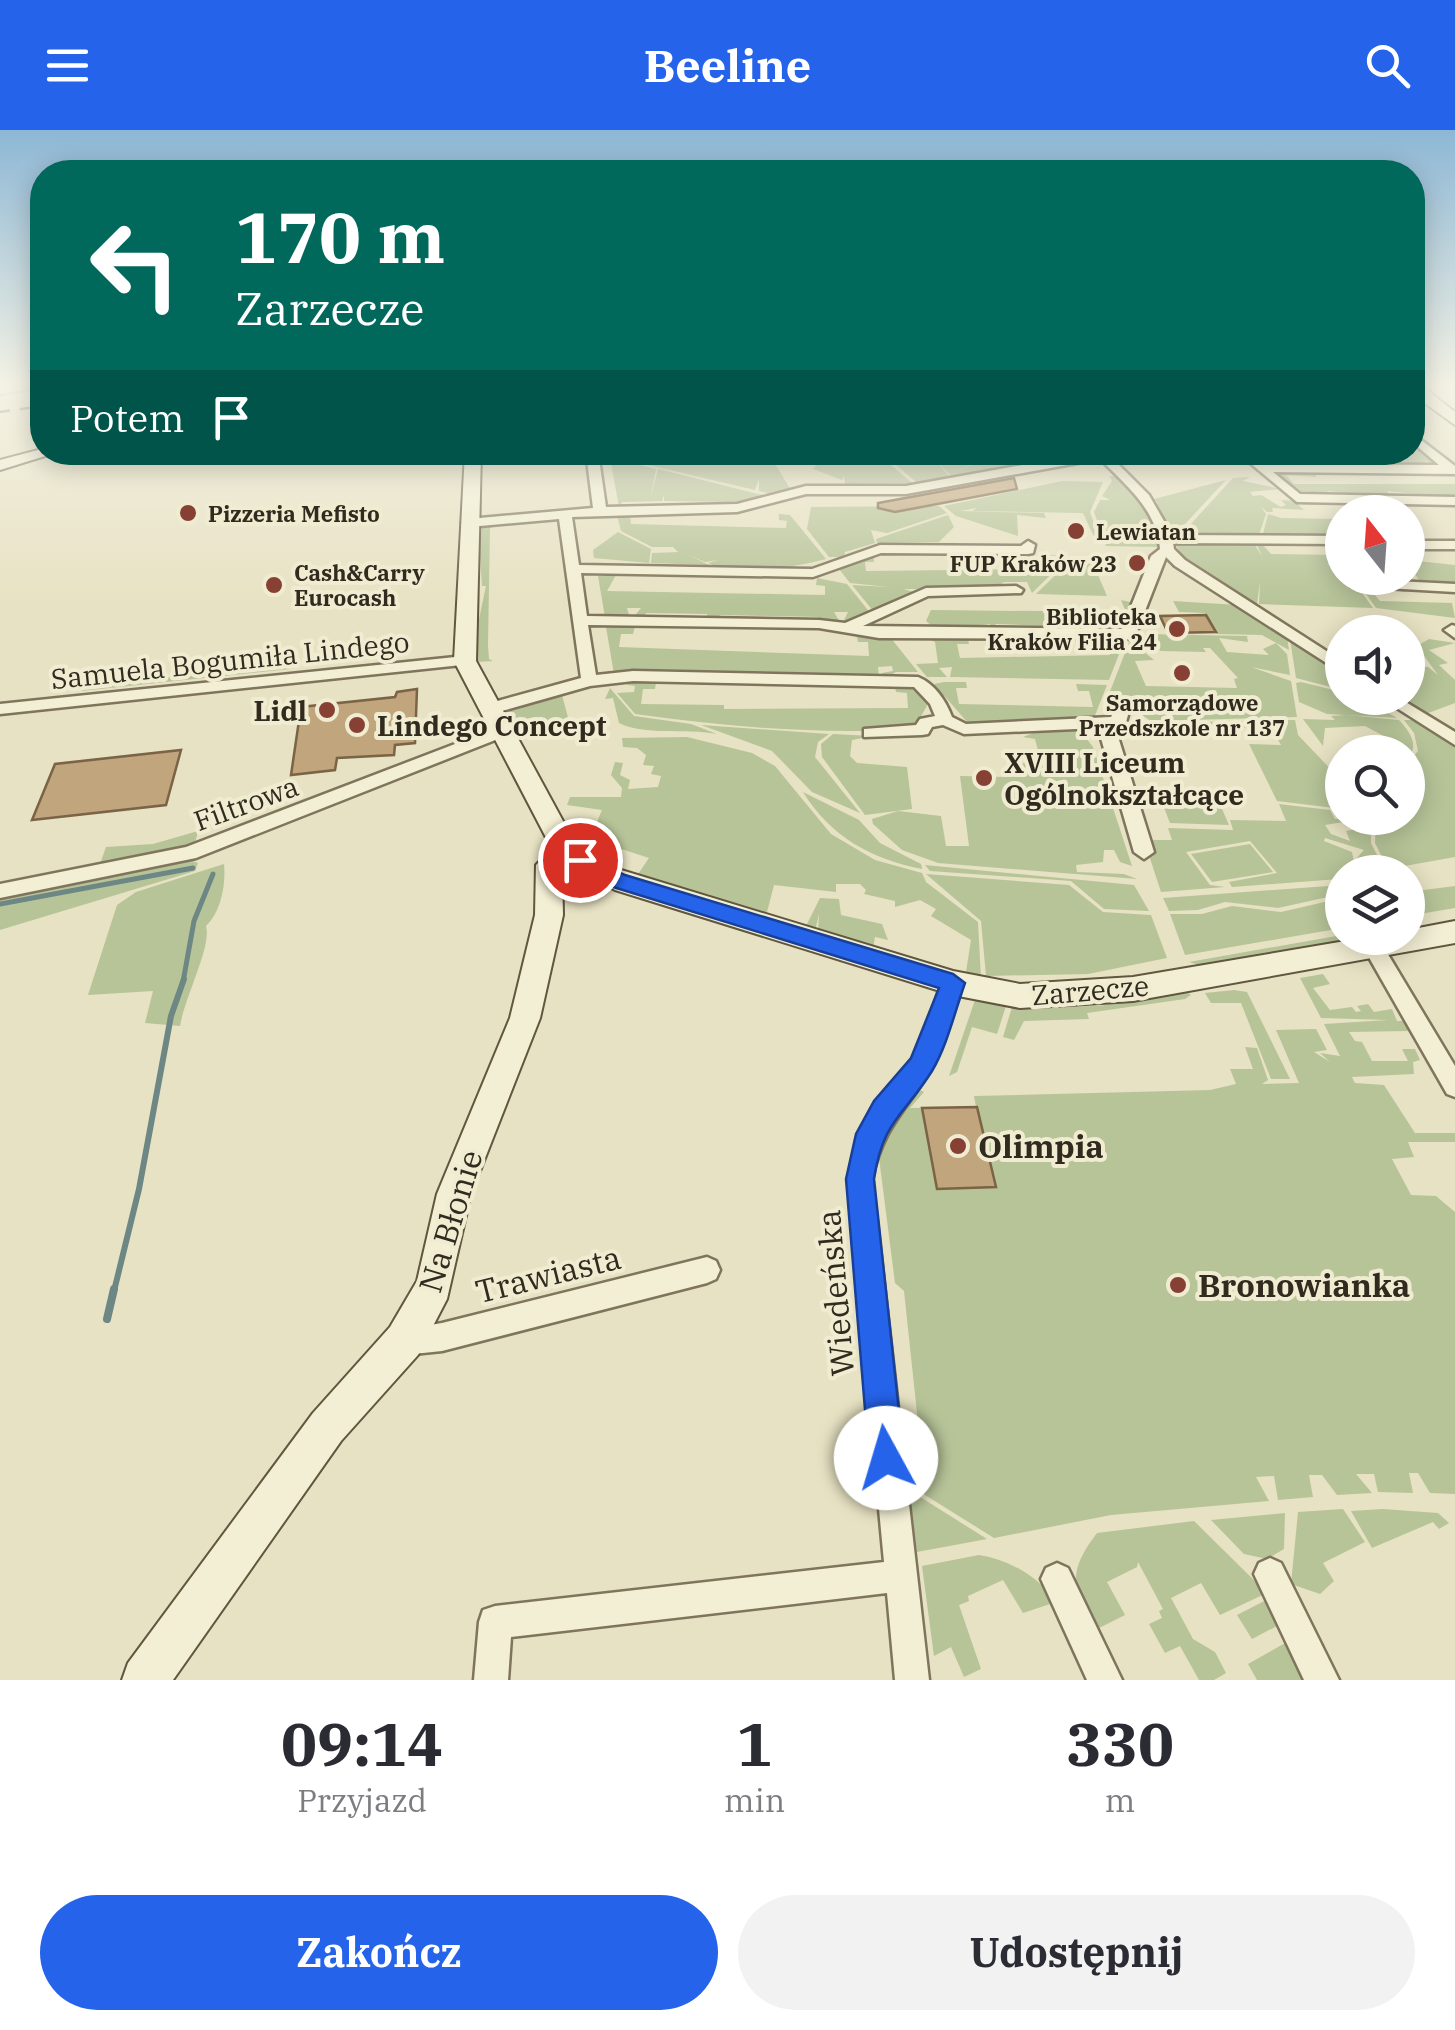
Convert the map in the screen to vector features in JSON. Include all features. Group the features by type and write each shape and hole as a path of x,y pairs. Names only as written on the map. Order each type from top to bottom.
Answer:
{"street":[{"path":"472,465 465,661 566,851"},
{"path":"594,465 600,511"},
{"path":"469,523 600,511 737,508 806,490 909,490 1043,465"},
{"path":"1113,465 1154,512 1167,545 1325,656"},
{"path":"1259,465 1297,498 1455,501"},
{"path":"1262,468 1453,471"},
{"path":"566,514 588,681"},
{"path":"579,620 850,626 879,633 1128,634 1158,556 1167,545 1325,540"},
{"path":"1425,545 1455,546"},
{"path":"572,570 813,573 880,549 1028,550 1028,546"},
{"path":"1425,586 1455,588"},
{"path":"850,626 926,592 1016,590"},
{"name":"Samuela Bogumiła Lindego","path":"0,709 465,661"},
{"path":"490,708 588,681 632,676 918,682 938,702 945,720"},
{"path":"1415,715 1455,740"},
{"path":"870,732 922,730 926,723 945,720 964,729 1112,719 1105,736 1144,852"},
{"name":"Filtrowa","path":"0,891 189,854 502,731"},
{"name":"Zarzecze","path":"566,851 618,881 953,983 1020,996 1082,996 1325,955"},
{"name":"Na Błonie","path":"146,1680 326,1427 404,1341 434,1286 454,1194 525,1018 549,915 549,865 566,851"},
{"name":"Zarzecze","path":"1425,937 1455,932"},
{"path":"1377,955 1455,1087"},
{"name":"Wiedeńska","path":"912,1680 860,1179 866,1142 884,1110 922,1064 953,983"},
{"name":"Trawiasta","path":"404,1341 442,1337 707,1270"},
{"path":"1270,1574 1322,1680"},
{"path":"491,1680 494,1622 900,1576"},
{"path":"1057,1579 1106,1680"}],"green space":[{"path":"611,465 656,469 651,496 658,469 762,495 735,502 664,501 664,495 662,501 622,502 619,507"},
{"path":"649,465 776,465 790,488 770,494 759,491 759,479 755,490"},
{"path":"817,465 891,465 912,483 845,484 844,476 842,480 813,469"},
{"path":"896,465 940,465 949,476 916,482"},
{"path":"941,465 970,465 953,472 972,465 1014,465 951,476"},
{"path":"1347,465 1348,467 1295,466"},
{"path":"1275,470 1312,471 1317,477 1286,475 1294,484 1455,484 1455,498 1387,491 1389,495 1327,491 1329,495 1325,496 1300,492 1302,497"},
{"path":"1109,476 1117,476 1144,504 1161,538 1157,547 1106,546 1094,512 1100,500 1110,500 1102,496 1112,481"},
{"path":"1250,477 1243,481 1281,489 1250,492 1253,496 1261,495 1281,507 1286,505 1281,500 1294,501 1304,510 1272,508 1273,512 1267,512 1261,507 1266,514 1258,538 1178,538 1233,478"},
{"path":"1226,480 1172,538 1150,501 1158,504 1154,499"},
{"path":"1062,481 1103,482 1090,512 1101,543 1097,543 1083,513 972,511 977,508 960,511 1044,513 1046,518 1017,515 1018,536 956,516 944,506"},
{"path":"939,506 947,513 887,533 871,530 875,543 845,552 844,557 829,557 807,529 811,507"},
{"path":"630,512 631,524 786,528 787,521 779,520 779,514 790,515 826,559 750,570 720,567 708,563 718,560 705,562 689,555 709,565 651,563 652,553 678,552 673,547 652,547 621,531 617,515"},
{"path":"1268,514 1325,519 1325,539 1262,538"},
{"path":"948,515 954,527 939,542 877,543 876,539"},
{"path":"496,524 490,528 488,645 489,659 493,661 477,662 475,638 486,586 482,586 478,528"},
{"path":"618,532 651,549 649,563 594,558 593,550"},
{"path":"1174,541 1252,541 1262,556 1255,541 1293,542 1296,545 1261,543 1271,554 1325,555 1325,595 1364,595 1373,608 1259,604 1260,582 1257,604 1249,603 1185,562"},
{"path":"874,555 874,562 865,562 866,571 1050,569 1047,561 1037,555 1070,556 1032,593 1027,582 1004,582 992,590 904,589 917,593 874,612 852,585 889,587 850,583 839,569"},
{"path":"1075,556 1092,561 1107,596 1036,594"},
{"path":"1425,562 1455,565 1455,586 1425,582"},
{"path":"616,575 607,591 825,595 825,586 816,585 817,578 847,584 871,614 843,622 848,612 834,612 840,622 819,621 818,617 720,615 719,620 707,619 707,614 646,613 645,618 633,618 641,608 627,608 630,618 605,617 598,576"},
{"path":"1367,595 1375,595 1380,601 1452,603 1455,618 1376,608"},
{"path":"1121,600 1135,603 1123,629 996,624 992,629 990,624 927,632 925,626 931,625 926,621 931,610 1126,612"},
{"path":"1173,601 1238,605 1287,637 1289,650 1262,635 1217,634 1205,613 1179,612"},
{"path":"635,626 633,634 621,634 619,647 869,656 868,642 858,642 857,637 890,637 918,672 896,672 883,679 882,673 893,671 892,666 878,667 879,679 865,674 639,669 633,674 614,674 606,627"},
{"path":"1247,636 1248,642 1219,638 1227,652 1269,655 1263,649 1276,643 1287,654 1290,675 1251,667 1291,681 1297,717 1151,721 1109,694 1130,640 1154,660 1135,661 1146,686 1237,688 1234,679 1238,678 1210,648 1203,648 1206,652 1161,651 1136,637"},
{"path":"1093,637 1125,639 1109,680 950,677 952,667 939,668 947,677 927,677 916,664 938,663 935,642 928,638 968,639 969,644 957,644 960,658 1110,655 1105,642"},
{"path":"1290,639 1325,661 1325,686 1296,678"},
{"path":"1425,641 1455,643 1429,650 1448,663 1439,665 1455,680 1455,703 1425,714 1425,667 1438,675 1425,657"},
{"path":"293,664 290,669 81,691 83,686"},
{"path":"628,681 656,682 655,689 643,689 641,704 724,705 724,709 908,708 907,693 896,692 895,686 918,690 929,702 914,729 774,729 635,714 617,693 634,692 635,686 627,685"},
{"path":"966,682 967,688 956,688 959,704 1093,707 1089,691 1078,691 1076,684 1107,685 1094,718 968,723 934,684"},
{"path":"1296,683 1325,688 1325,713 1299,702"},
{"path":"610,688 634,716 691,724 717,734 640,729 619,723 613,698 605,699"},
{"path":"562,695 573,736 518,739 506,713"},
{"path":"1344,715 1392,715 1397,718"},
{"path":"1331,716 1399,720 1410,735 1382,735 1365,726 1325,728 1323,746 1303,719 1335,720"},
{"path":"1295,720 1298,735 1325,763 1325,807 1277,801 1249,744 1281,745 1272,729 1154,723"},
{"path":"1404,720 1416,720 1455,745 1455,857 1425,862 1425,855 1381,855 1375,843 1375,835 1425,835 1425,735 1414,733"},
{"path":"701,725 829,734 818,742 815,757 860,813 812,792 772,751"},
{"path":"1080,730 1093,747 1132,866 1120,862 1114,850 1104,850 1103,862 1076,865 1077,872 1124,874 1137,879 938,863 902,850 873,824 872,819 898,811 941,816 946,846 969,846 960,776 1005,777 1005,772 1026,762 1029,769 1043,770 1035,739 1023,737 1036,732"},
{"path":"833,734 872,736 852,740 850,756 857,763 907,767 912,809 865,815 822,757 821,744"},
{"path":"687,737 752,753 775,766 831,834 875,860 922,873 926,882 978,922 981,979 902,957 966,972 971,940 931,916 936,909 920,900 895,907 895,901 864,894 866,890 860,884 836,884 836,892 774,885 766,916 636,877 649,858 591,839 581,845 564,821 597,822 602,810 567,805 570,797 621,797 622,788 611,775 615,762 623,763 620,775 630,780 628,789 658,787 661,776 651,774 654,766 643,765 646,755 637,748 623,747 622,738"},
{"path":"803,792 859,820 880,843 921,864 922,869 886,859 854,844 826,822"},
{"path":"1161,800 1219,802 1229,825 1170,823"},
{"path":"1279,804 1325,809 1325,835 1350,841 1348,835 1371,835 1377,855 1360,855 1364,850 1325,838 1324,841 1353,855 1325,855 1325,880 1232,887 1229,882 1277,873 1250,841 1186,852 1210,885 1225,887 1161,892 1144,840 1172,840 1168,828 1233,830 1230,820 1286,821"},
{"path":"198,831 195,843 100,864 106,847 153,844"},
{"path":"1250,844 1273,872 1212,882 1191,854"},
{"path":"187,859 198,863 195,871 0,930 0,895"},
{"path":"224,864 221,898 206,926 205,946 180,1026 145,1023 153,991 88,995 117,905 136,892"},
{"path":"925,865 1134,885 1149,911 1104,909 1071,881 930,871"},
{"path":"926,874 1069,885 1103,912 1151,915 1167,958 1088,974 986,976 981,921"},
{"path":"1325,886 1325,898 1278,908 1225,902 1198,910 1169,911 1163,898"},
{"path":"1455,886 1455,908 1425,913 1425,890"},
{"path":"820,898 839,899 841,915 882,924 888,940 875,937 873,949 818,932 819,914 815,931 805,928"},
{"path":"1325,902 1325,931 1185,955 1170,914 1202,914 1232,906 1281,912"},
{"path":"1325,938 1325,948 1209,968 1189,962"},
{"name":"Bronowianka","path":"1323,974 1330,984 1313,988 1330,1010 1352,1007 1356,1012 1361,1011 1357,1006 1368,1004 1374,1012 1392,1009 1397,1021 1404,1021 1409,1031 1349,1032 1355,1041 1362,1042 1372,1061 1408,1061 1402,1049 1415,1049 1420,1060 1413,1062 1414,1074 1352,1077 1355,1083 1384,1085 1415,1133 1455,1133 1455,1142 1408,1142 1414,1157 1392,1159 1411,1195 1436,1196 1455,1212 1455,1494 1430,1493 1418,1473 1409,1473 1413,1493 1378,1492 1374,1474 1356,1474 1372,1493 1337,1495 1322,1475 1309,1475 1313,1497 1278,1500 1274,1476 1256,1477 1269,1501 1111,1515 994,1538 909,1485 907,1474 922,1460 904,1291 895,1283 878,1150 894,1121 920,1090 924,1092 910,1108 976,1107 974,1096 1210,1090 1236,1084 1230,1069 1253,1069 1245,1047 1257,1048 1268,1080 1262,1084 1299,1083 1276,1030 1316,1029 1327,1050 1314,1052 1330,1062 1320,1053 1340,1056 1324,1024 1388,1020 1321,1018 1300,978"},
{"path":"1187,992 1191,995 1185,999 1087,1013 1089,1019 1024,1021 1014,1040 1003,1037 1012,1007 1098,1006"},
{"path":"1247,992 1290,1079 1271,1079 1241,1003 1211,1003 1205,993"},
{"path":"975,1000 1006,1006 997,1034 972,1027 957,1072 949,1076"},
{"path":"909,1490 987,1539 917,1552"},
{"path":"1343,1509 1365,1542 1323,1563 1334,1581 1320,1594 1291,1584 1298,1512"},
{"path":"1351,1511 1438,1513 1449,1523 1439,1529 1433,1522 1372,1548"},
{"path":"1285,1513 1284,1549 1267,1559 1244,1554 1211,1520"},
{"path":"1194,1521 1267,1593 1220,1615 1201,1583 1171,1598 1193,1639 1215,1652 1226,1673 1214,1680 1199,1680 1180,1646 1165,1653 1149,1624 1162,1618 1159,1611 1163,1609 1138,1562 1137,1567 1107,1582 1125,1615 1091,1632 1077,1591 1077,1570 1097,1533"},
{"path":"979,1555 1022,1571 1041,1584 1056,1602 1023,1613 1003,1580 968,1596 969,1601 959,1605 981,1669 964,1677 951,1647 934,1656 922,1566"},
{"path":"1270,1598 1278,1610 1271,1614 1277,1626 1252,1639 1237,1615"},
{"path":"1287,1642 1314,1680 1257,1680 1248,1664"}],"building":[{"path":"1014,478 1017,489 895,512 878,508 878,503"},
{"path":"1206,615 1216,632 1168,633 1160,616"},
{"name":"Lindego Concept","path":"417,689 415,743 395,745 394,755 337,758 335,770 291,775 301,707 395,697 397,692"},
{"path":"181,750 166,805 32,820 55,764"},
{"name":"Olimpia","path":"977,1107 996,1187 937,1189 922,1108"}],"waterway":[{"path":"0,904 193,868"},
{"path":"183,982 194,921 213,874"},
{"path":"114,1291 139,1189 171,1016 183,982"},
{"path":"107,1319 114,1289"}],"place":[{"name":"Pizzeria Mefisto","path":"188,513"},
{"name":"Lewiatan","path":"1076,531"},
{"name":"FUP Kraków 23","path":"1137,563"},
{"name":"Cash&Carry Eurocash","path":"274,585"},
{"name":"Biblioteka Kraków Filia 24","path":"1177,629"},
{"name":"Samorządowe Przedszkole nr 137","path":"1182,673"},
{"name":"Lidl","path":"327,710"},
{"name":"Lindego Concept","path":"357,725"},
{"name":"XVIII Liceum Ogólnokształcące","path":"984,778"},
{"name":"Olimpia","path":"958,1146"},
{"name":"Bronowianka","path":"1178,1285"}],"route":[{"path":"580,860 618,881 953,983 922,1064 884,1110 866,1142 860,1179 886,1458"}]}
